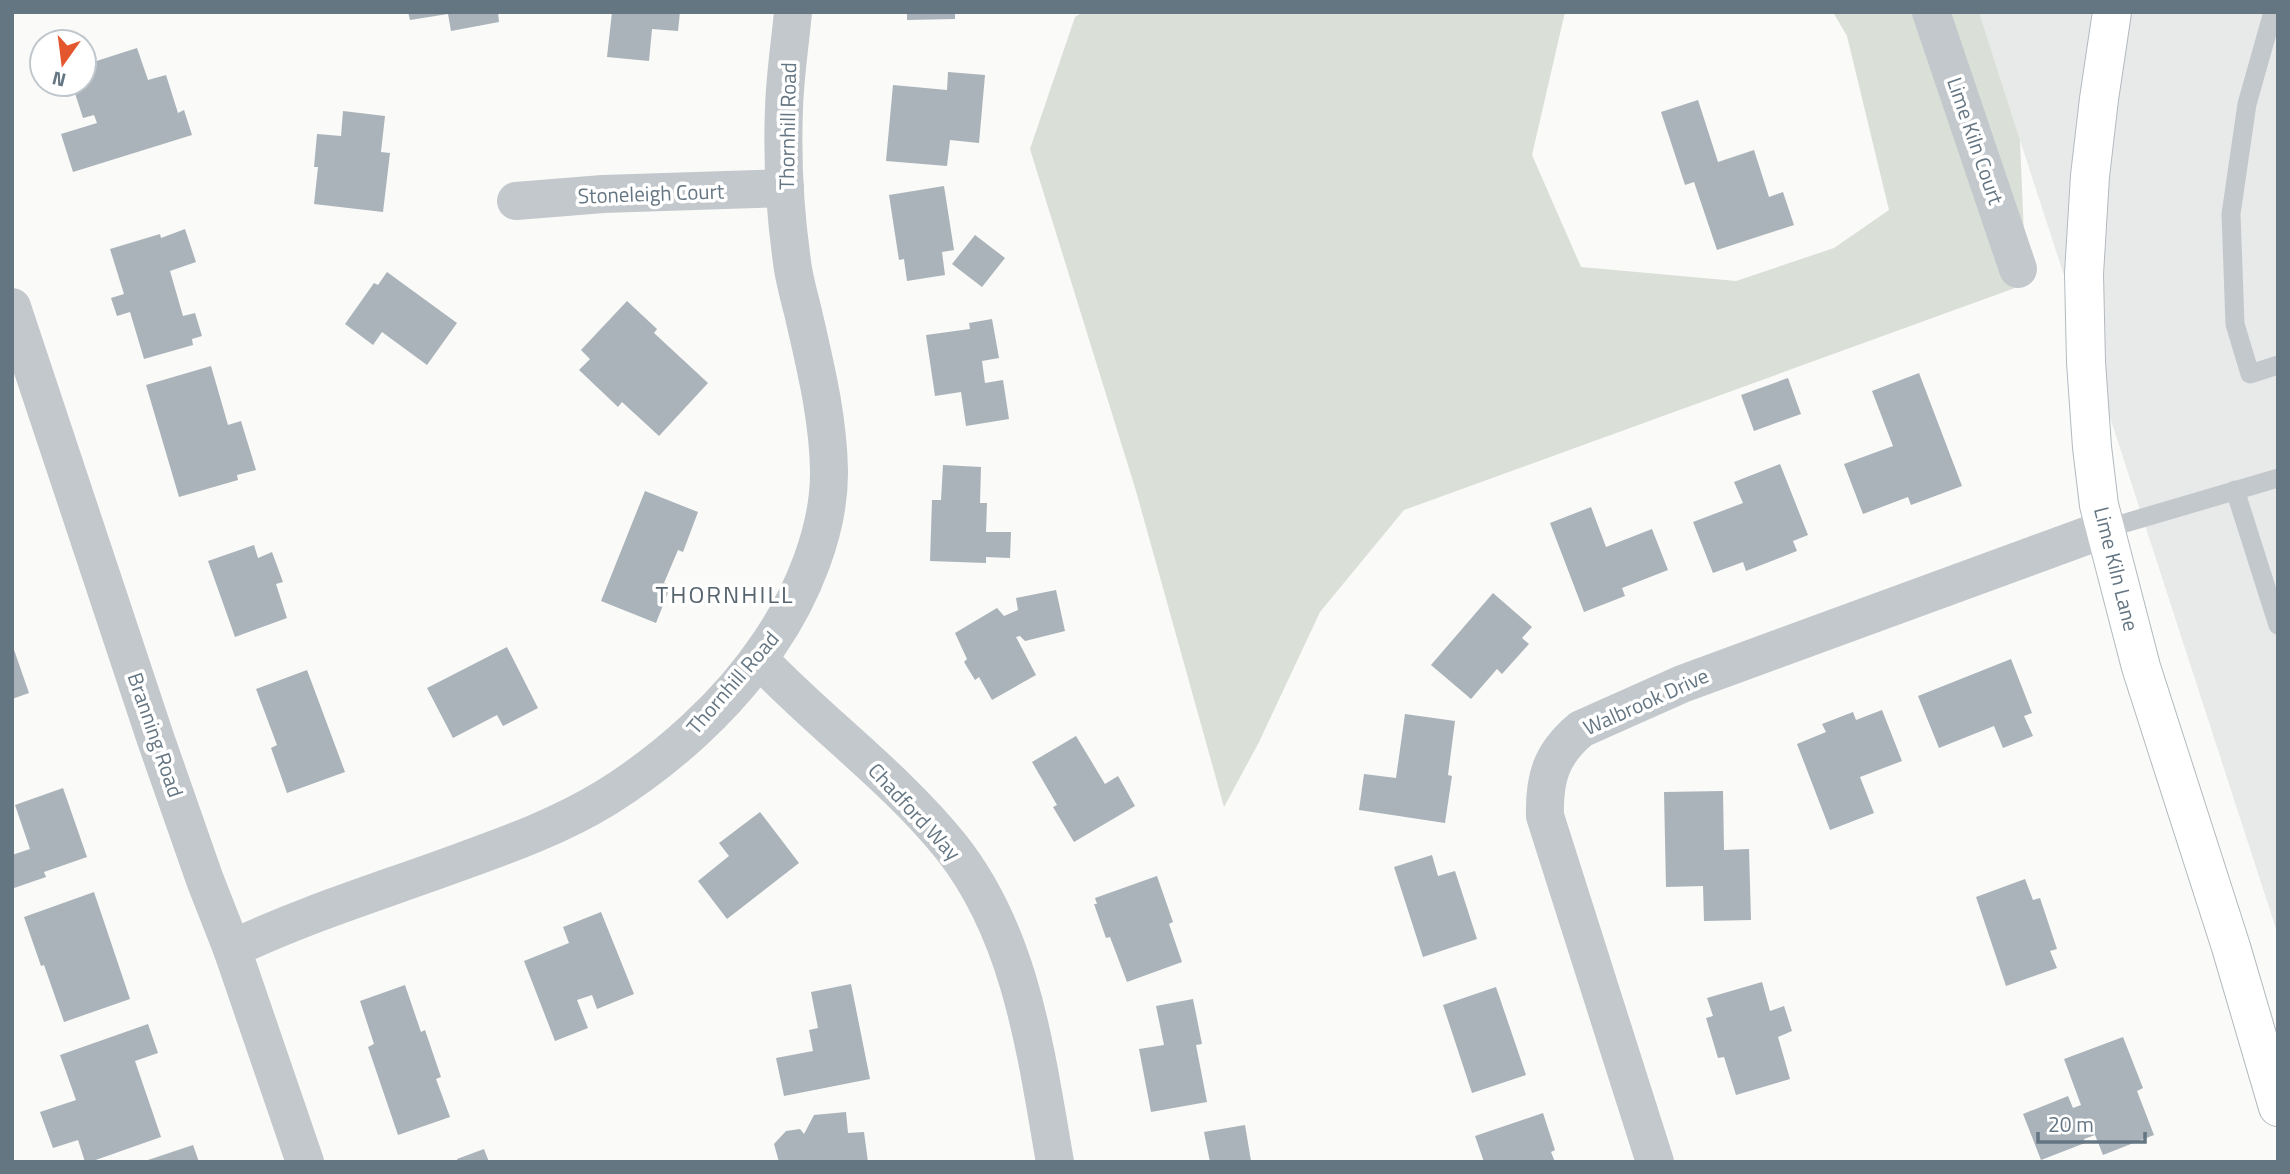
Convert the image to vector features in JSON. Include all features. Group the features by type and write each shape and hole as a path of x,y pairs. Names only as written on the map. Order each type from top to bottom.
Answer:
{"main road":[{"name":"Lime Kiln Lane","path":"2112,12 2094,141 2084,274 2086,362 2099,505 2141,667 2231,947 2278,1107"}],"street":[{"name":"Thornhill Road","path":"232,949 273,929 539,832 607,797 677,746 720,704 759,659 787,619 805,581 822,525 829,474 822,396 792,264 786,188 784,108 793,12"},
{"name":"Lime Kiln Court","path":"1931,12 2018,270"},
{"name":"Stoneleigh Court","path":"516,201 603,194 786,188"},
{"name":"Branning Road","path":"12,307 156,740 305,1162"},
{"name":"Walbrook Drive","path":"1655,1162 1545,816 1544,790 1553,762 1568,740 1581,729 1601,719 1682,684 2105,528"},
{"name":"Chadford Way","path":"759,659 930,823 953,849 973,878 1009,954 1032,1035 1055,1162"}],"lane":[{"path":"2273,12 2247,104 2231,214 2235,324 2250,374 2278,365"},
{"path":"2105,528 2278,478"},
{"path":"2235,490 2278,625"}],"shaded area":[{"path":"1083,12 1565,12 1532,155 1581,267 1736,281 1834,248 1889,210 1847,36 1833,12 1979,12 2020,140 2026,284 1404,510 1320,612 1259,742 1224,807 1136,491 1030,149 1075,17"},
{"path":"1979,12 2278,12 2278,935 2020,140"}],"building":[{"path":"408,12 498,12 499,22 451,31 448,14 410,20"},
{"path":"612,12 680,12 678,31 652,29 649,61 607,57"},
{"path":"907,12 955,12 955,19 907,20"},
{"path":"137,48 148,80 166,75 178,113 184,110 192,135 73,172 61,134 97,123 94,115 83,118 77,98 98,98 98,61"},
{"path":"948,72 985,75 979,143 950,140 947,166 886,161 893,85 947,90"},
{"path":"1698,100 1718,162 1754,150 1769,197 1783,192 1794,225 1717,250 1694,182 1685,185 1661,112"},
{"path":"343,111 385,116 381,152 390,153 383,212 314,204 318,167 314,167 317,134 341,136"},
{"path":"944,186 954,250 942,252 945,275 907,281 904,259 899,260 889,195"},
{"path":"185,229 196,262 170,271 183,316 195,313 202,336 192,339 193,345 144,359 130,312 117,316 111,298 124,294 110,249 160,234 161,238"},
{"path":"975,235 1005,258 982,287 952,264"},
{"path":"387,272 457,323 427,365 382,332 373,345 345,324 374,283 378,285"},
{"path":"627,301 657,329 654,333 708,383 659,436 622,402 618,407 579,370 590,359 581,350"},
{"path":"992,319 999,358 982,361 985,383 1003,380 1009,419 966,426 961,392 935,396 926,335 970,329 969,323"},
{"path":"211,366 228,425 241,421 256,470 237,475 238,480 179,497 146,385"},
{"path":"1919,373 1962,486 1911,505 1908,497 1863,514 1844,464 1893,446 1872,391"},
{"path":"1788,378 1801,414 1754,431 1741,395"},
{"path":"1780,464 1808,535 1793,541 1797,551 1746,571 1743,562 1713,573 1693,522 1743,503 1734,482"},
{"path":"943,465 981,467 980,503 987,503 986,532 1011,532 1010,558 986,557 986,563 930,561 932,500 941,500"},
{"path":"645,491 698,512 683,552 678,550 664,583 671,585 656,623 601,601"},
{"path":"1591,507 1606,547 1652,529 1668,570 1622,588 1625,596 1584,612 1550,523"},
{"path":"254,545 258,558 272,552 283,582 276,584 287,618 235,637 208,561"},
{"path":"1056,590 1065,631 1025,641 1020,636 1016,637 1036,675 992,700 979,677 975,680 964,662 967,659 955,633 997,608 1004,616 1018,610 1016,598"},
{"path":"1493,593 1532,627 1522,638 1529,644 1502,674 1497,669 1471,699 1431,665"},
{"path":"12,644 29,693 12,699"},
{"path":"507,647 538,708 503,726 497,715 453,738 427,688"},
{"path":"2011,659 2032,713 2024,716 2033,736 2003,748 1994,726 1939,748 1918,696"},
{"path":"307,670 345,772 287,793 271,748 277,745 256,689"},
{"path":"1882,710 1902,761 1860,777 1874,813 1830,830 1797,744 1826,732 1822,724 1853,712 1856,720"},
{"path":"1405,714 1455,721 1448,775 1452,776 1445,823 1359,810 1364,774 1396,778"},
{"path":"1076,736 1105,784 1118,776 1135,806 1074,842 1053,807 1057,805 1032,762"},
{"path":"63,788 87,857 44,872 46,877 14,888 12,855 30,849 15,805"},
{"path":"1723,791 1724,850 1749,849 1751,920 1704,921 1703,886 1666,887 1664,792"},
{"path":"760,812 799,863 727,919 698,881 729,856 719,843"},
{"path":"1432,855 1438,876 1455,871 1477,939 1423,957 1394,867"},
{"path":"1157,876 1173,922 1169,924 1182,962 1127,982 1110,937 1106,938 1094,904 1097,904 1095,898"},
{"path":"2025,879 2033,900 2040,898 2057,949 2050,951 2057,968 2006,986 1976,897"},
{"path":"94,892 130,999 64,1022 24,917"},
{"path":"601,912 634,994 597,1009 592,995 577,1000 588,1028 555,1041 524,961 569,943 563,927"},
{"path":"1762,982 1770,1011 1784,1006 1792,1031 1778,1037 1790,1079 1736,1095 1724,1057 1718,1058 1706,1018 1713,1016 1707,998"},
{"path":"851,984 870,1079 784,1096 776,1058 813,1051 809,1030 818,1028 811,992"},
{"path":"405,985 421,1032 425,1030 441,1077 436,1079 450,1117 398,1135 368,1047 374,1044 360,1001"},
{"path":"1496,987 1526,1075 1472,1093 1443,1005"},
{"path":"1193,999 1202,1044 1196,1045 1207,1102 1151,1112 1139,1049 1164,1045 1156,1006"},
{"path":"148,1024 158,1053 135,1061 161,1137 90,1162 85,1162 78,1140 53,1148 40,1112 76,1100 60,1055"},
{"path":"2123,1037 2143,1088 2137,1091 2154,1135 2103,1155 2095,1135 2084,1139 2085,1143 2041,1160 2023,1114 2068,1096 2073,1108 2081,1105 2064,1059"},
{"path":"846,1112 848,1133 864,1132 868,1162 779,1162 774,1144 786,1131 800,1129 804,1134 814,1115"},
{"path":"1543,1113 1555,1150 1551,1152 1555,1162 1484,1162 1475,1136"},
{"path":"1245,1125 1251,1161 1210,1162 1204,1132"},
{"path":"193,1145 199,1162 145,1162 145,1161"},
{"path":"484,1149 489,1162 458,1162 457,1159"}],"district":[{"name":"THORNHILL","path":"725,595"}]}
